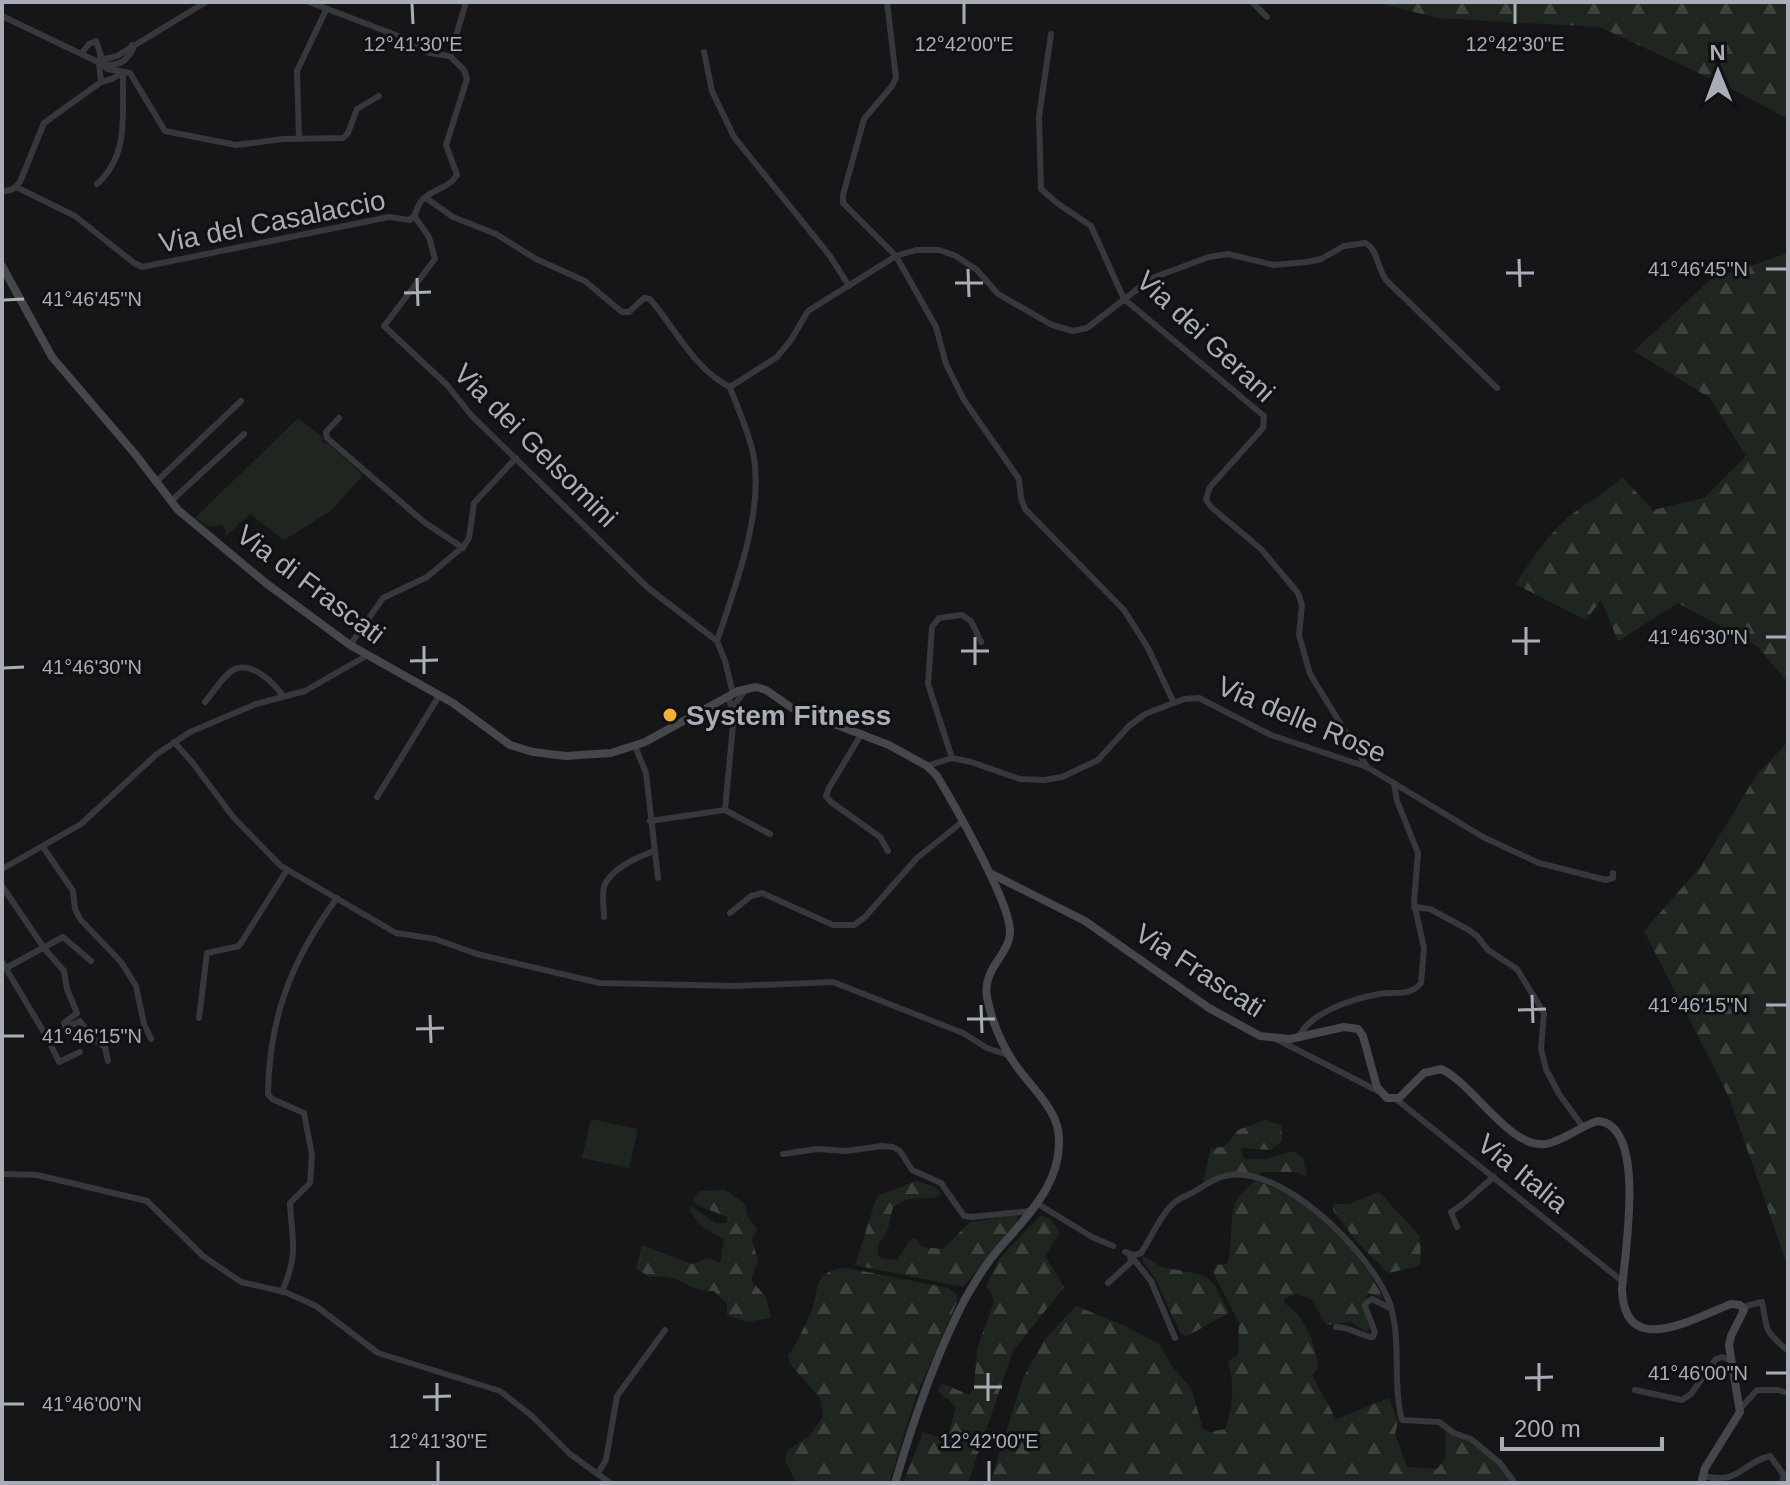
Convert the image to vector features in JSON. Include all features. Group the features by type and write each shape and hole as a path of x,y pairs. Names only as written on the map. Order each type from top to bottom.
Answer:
{"main road":[{"name":"Via di Frascati","path":"2,266 50,353 170,502 276,592 366,656 467,713 505,742 527,751 583,757 635,746 737,693"},
{"path":"737,693 762,688 792,708 862,733 927,766 942,784 989,873 1010,931 988,975 986,993 991,1012 1008,1055 1051,1113 1057,1127 1059,1144 1054,1171 1036,1207 990,1260 963,1304 922,1399 895,1483"},
{"name":"Via Frascati","path":"989,873 1085,921 1209,1008 1256,1034 1275,1039 1298,1038 1344,1027 1358,1029 1363,1036 1380,1092"},
{"path":"1380,1092 1387,1098 1396,1099 1426,1071 1443,1069 1528,1141 1550,1143 1598,1121 1613,1126 1628,1167 1630,1197 1622,1281 1626,1311 1632,1320 1645,1330 1666,1329 1732,1304 1743,1307 1743,1315 1731,1336 1731,1360 1740,1409 1702,1480"}],"street":[{"path":"2,16 102,62 123,62 132,47 206,2"},
{"path":"309,2 401,37 427,52 450,56 466,2"},
{"path":"887,2 896,78 864,119 843,201 896,256 936,327 945,362 964,400 1019,479 1024,508 1123,607 1146,643 1174,703"},
{"path":"1252,2 1267,17"},
{"path":"299,139 297,69 326,10"},
{"name":"Via dei Gerani","path":"1051,34 1039,117 1040,186 1047,196 1091,226 1124,299 1264,416 1262,430 1213,483 1206,499 1219,514 1264,551 1298,593 1302,605 1299,635 1310,675 1367,767"},
{"path":"81,54 96,41 102,62 101,82"},
{"path":"704,52 713,94 736,139 830,256 849,286"},
{"name":"Via del Casalaccio","path":"16,187 75,216 136,265 144,267 388,217 409,220 415,217 420,203 452,182 457,175 446,145 467,82 464,70 450,56"},
{"path":"102,62 111,71 126,72"},
{"path":"100,72 126,72"},
{"path":"126,72 161,127 168,132 233,145 344,138 357,109 379,96"},
{"path":"2,192 16,187 44,123 101,82 126,72"},
{"path":"97,184 111,171 121,144 126,72"},
{"path":"426,198 451,216 496,234 536,259 587,282 622,312 629,312 644,298 650,299 690,350 717,379 730,387 752,448 755,481 747,541 717,641 737,693 725,810"},
{"name":"Via dei Gelsomini","path":"415,217 429,237 435,259 384,326 447,385 468,411 647,587 717,641"},
{"path":"730,387 777,357 808,311 896,256 921,249 951,253 972,266 999,295 1049,324 1066,330 1085,329 1154,277 1211,256 1228,254 1274,265 1318,260 1344,246 1365,243 1374,250 1386,280 1497,388"},
{"path":"156,482 241,401"},
{"path":"339,418 326,432 327,438 424,522 465,545"},
{"path":"170,502 244,434"},
{"path":"350,645 383,598 427,577 465,545 474,503 516,458"},
{"path":"927,766 952,758 928,687 932,627 940,617 962,615 971,621 981,642"},
{"path":"2,869 85,821 174,742 218,718 310,689 366,656"},
{"path":"205,702 230,673 240,668 261,674 283,696"},
{"path":"730,709 737,693"},
{"path":"377,797 439,696"},
{"name":"Via delle Rose","path":"952,758 967,760 1020,779 1062,777 1098,760 1140,717 1192,698 1204,700 1268,734 1367,767 1480,835 1542,864 1604,879 1612,879 1613,873"},
{"path":"720,703 730,709 734,718"},
{"path":"862,733 826,796 880,837 888,851"},
{"path":"174,742 245,831 287,870 396,933 437,939 474,953 600,983 735,986 819,981 839,983 963,1033 987,1048 1008,1055"},
{"path":"635,746 646,773 658,878"},
{"path":"1298,1038 1307,1023 1345,1005 1378,994 1408,992 1419,986 1424,951 1414,907 1417,849 1397,801 1394,783"},
{"path":"650,821 725,810 770,834"},
{"path":"730,913 753,895 762,893 833,925 846,927 855,924 865,917 917,858 962,822"},
{"path":"43,847 74,892 75,909 80,919 123,964 136,986 144,1024 151,1039"},
{"path":"604,917 607,881 630,862 654,851"},
{"path":"199,1018 207,953 240,945 287,870"},
{"path":"2,886 44,948 64,971 67,989 77,1011 76,1016 64,1023"},
{"path":"282,1292 295,1252 290,1203 309,1185 312,1158 304,1113 272,1099 268,1094 274,1042 285,990 298,957 337,898"},
{"path":"1414,907 1430,909 1473,932 1488,950 1516,967 1543,1011 1541,1049 1545,1066 1559,1094 1583,1127"},
{"path":"80,1052 58,1066 46,1037 4,965 64,937 91,961"},
{"path":"46,1037 80,1021 92,1038 105,1047 108,1061"},
{"path":"1275,1039 1380,1092"},
{"name":"Via Italia","path":"1396,1099 1622,1281"},
{"path":"783,1154 817,1149 846,1151 891,1146 901,1152 912,1170 941,1183 964,1216 1036,1207 1113,1246"},
{"path":"2,1174 37,1175 154,1205 198,1251 220,1269 247,1284 282,1292 319,1308 376,1352 500,1391 532,1416 573,1457 610,1483"},
{"path":"1128,1253 1141,1253 1168,1210 1180,1199 1224,1176 1249,1177 1280,1188 1337,1230 1373,1274 1391,1309 1402,1420 1439,1422 1454,1433 1471,1439 1502,1465 1515,1483"},
{"path":"1457,1227 1451,1212 1494,1177"},
{"path":"1108,1283 1131,1262 1128,1253"},
{"path":"1128,1253 1151,1281 1175,1338"},
{"path":"1336,1327 1351,1327 1371,1337 1375,1332 1365,1306 1368,1300 1375,1300 1391,1309"},
{"path":"1743,1307 1763,1303 1763,1320 1767,1330 1788,1351"},
{"path":"598,1473 607,1457 617,1396 665,1330"},
{"path":"1635,1390 1684,1399 1716,1359 1731,1360"},
{"path":"1740,1409 1758,1389 1788,1393"},
{"path":"1702,1480 1727,1482 1742,1475 1762,1458 1770,1456 1784,1475 1782,1483"}],"green space":[{"path":"1374,2 1788,2 1788,119 1724,85 1600,27 1438,18"},
{"path":"1788,253 1788,683 1757,646 1678,603 1618,641 1601,600 1586,620 1515,584 1558,527 1622,477 1653,510 1704,498 1746,456 1710,398 1634,351 1710,280"},
{"path":"298,418 363,475 331,511 284,540 250,514 224,538 226,531 222,525 210,527 195,518"},
{"path":"1788,742 1788,1267 1729,1097 1644,931 1701,866 1757,774"},
{"path":"591,1119 638,1129 629,1168 582,1158"},
{"path":"1265,1120 1281,1125 1282,1141 1270,1150 1243,1148 1244,1159 1266,1159 1293,1151 1303,1158 1307,1176 1294,1172 1263,1172 1255,1176 1228,1173 1203,1182 1211,1148 1224,1147 1238,1130"},
{"path":"917,1181 935,1187 941,1194 933,1198 908,1199 893,1207 887,1231 878,1244 878,1256 883,1259 897,1260 910,1240 915,1238 922,1247 943,1249 970,1222 1018,1217 1016,1225 963,1287 855,1265 877,1196"},
{"path":"1256,1181 1296,1200 1331,1228 1361,1262 1384,1299 1368,1293 1364,1301 1370,1328 1366,1332 1351,1322 1326,1325 1311,1299 1295,1294 1284,1299 1308,1331 1318,1368 1312,1375 1336,1419 1389,1398 1398,1422 1395,1434 1407,1467 1437,1469 1445,1459 1446,1428 1483,1451 1513,1483 990,1483 1023,1378 1045,1339 1076,1306 1159,1344 1172,1366 1191,1388 1203,1429 1210,1432 1225,1429 1232,1395 1228,1361 1238,1355 1239,1323 1213,1272 1216,1265 1227,1264 1236,1201"},
{"path":"725,1190 745,1204 748,1217 757,1229 752,1240 758,1261 751,1280 766,1297 771,1318 747,1322 727,1315 727,1304 714,1291 696,1288 669,1277 649,1277 636,1268 642,1245 692,1264 710,1258 720,1263 724,1239 702,1227 689,1210 691,1206 715,1223 727,1223 727,1217 697,1205 693,1199 700,1191"},
{"path":"1379,1192 1420,1236 1421,1262 1416,1267 1388,1273 1357,1242 1333,1210 1333,1204 1349,1204"},
{"path":"1041,1215 1050,1219 1060,1232 1045,1256 1064,1287 1013,1351 968,1483 903,1483 923,1432 947,1440 956,1407 938,1391 942,1383 969,1395 974,1389 977,1349 994,1302 986,1286 1000,1258"},
{"path":"1143,1256 1162,1267 1203,1275 1215,1285 1229,1313 1187,1336 1180,1333 1155,1278 1143,1262"},
{"path":"847,1268 948,1288 957,1295 957,1302 917,1394 890,1480 887,1483 796,1483 785,1460 787,1451 810,1435 823,1417 820,1398 790,1364 788,1355 813,1308 821,1278 826,1273"}],"place":[{"name":"System Fitness","path":"670,715"}]}
